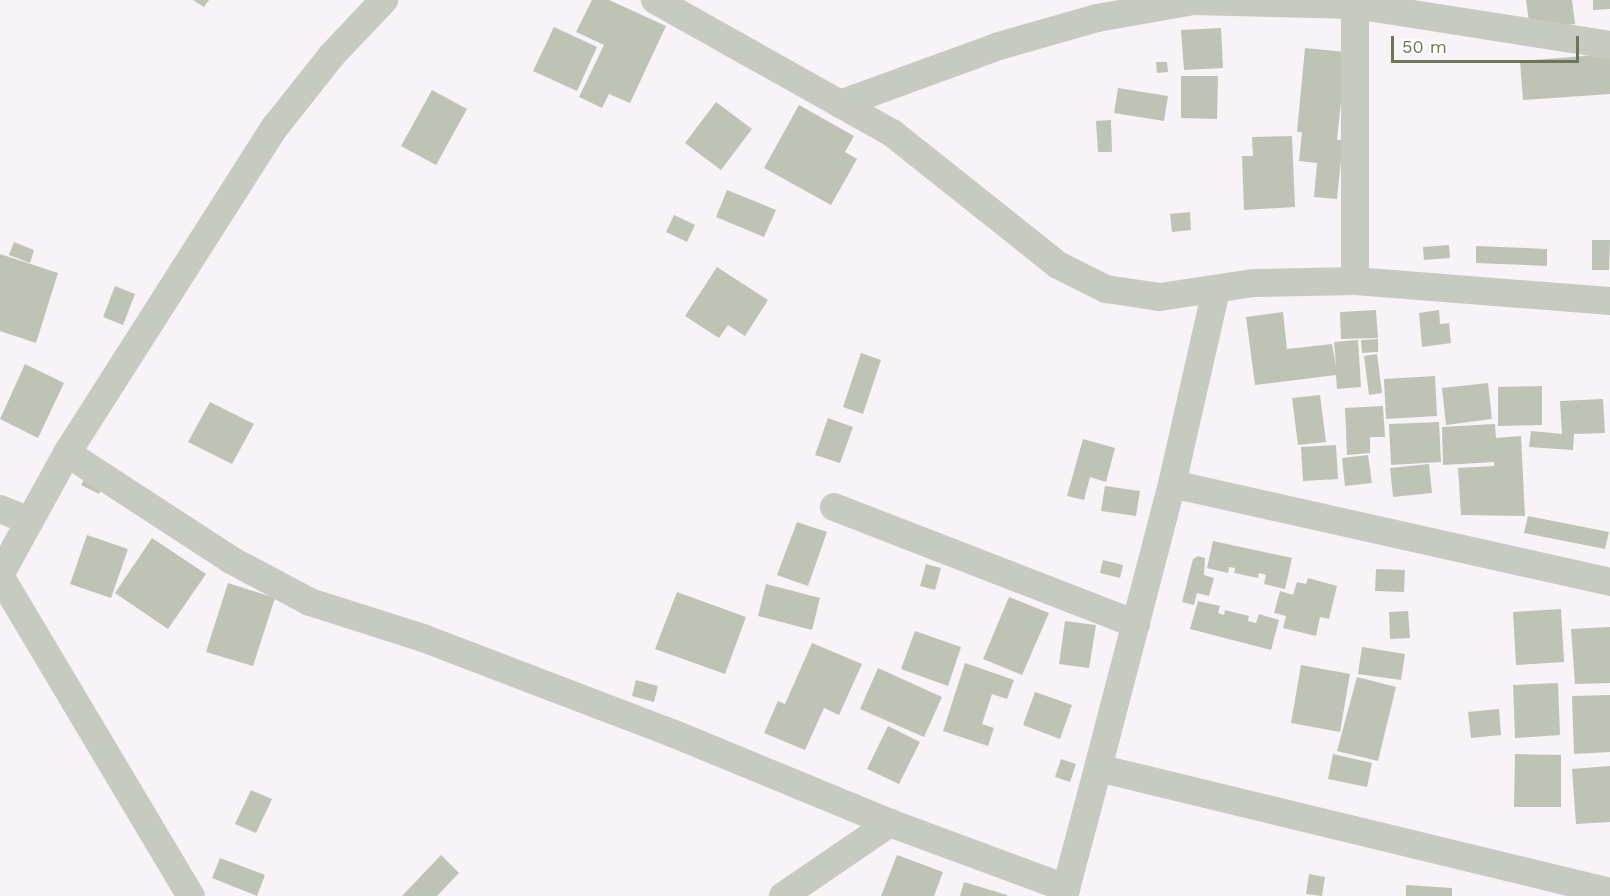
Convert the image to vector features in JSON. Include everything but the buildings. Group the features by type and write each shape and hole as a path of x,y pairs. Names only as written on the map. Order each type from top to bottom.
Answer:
{"street":[{"path":"191,896 0,575 67,453 275,127 332,55 384,0"},
{"path":"655,0 892,133 1058,265 1106,289 1133,295 1160,297 1288,280 1354,281 1610,301"},
{"path":"840,104 999,46 1149,7 1193,1 1355,3 1610,45"},
{"path":"1354,281 1355,3"},
{"path":"67,453 231,560 310,602 423,638 651,724 890,823 1065,892 1172,484 1216,290"},
{"path":"1172,484 1610,582"},
{"path":"834,507 1136,624"},
{"path":"0,509 30,521"},
{"path":"1098,768 1610,892"},
{"path":"783,896 890,823"}]}
